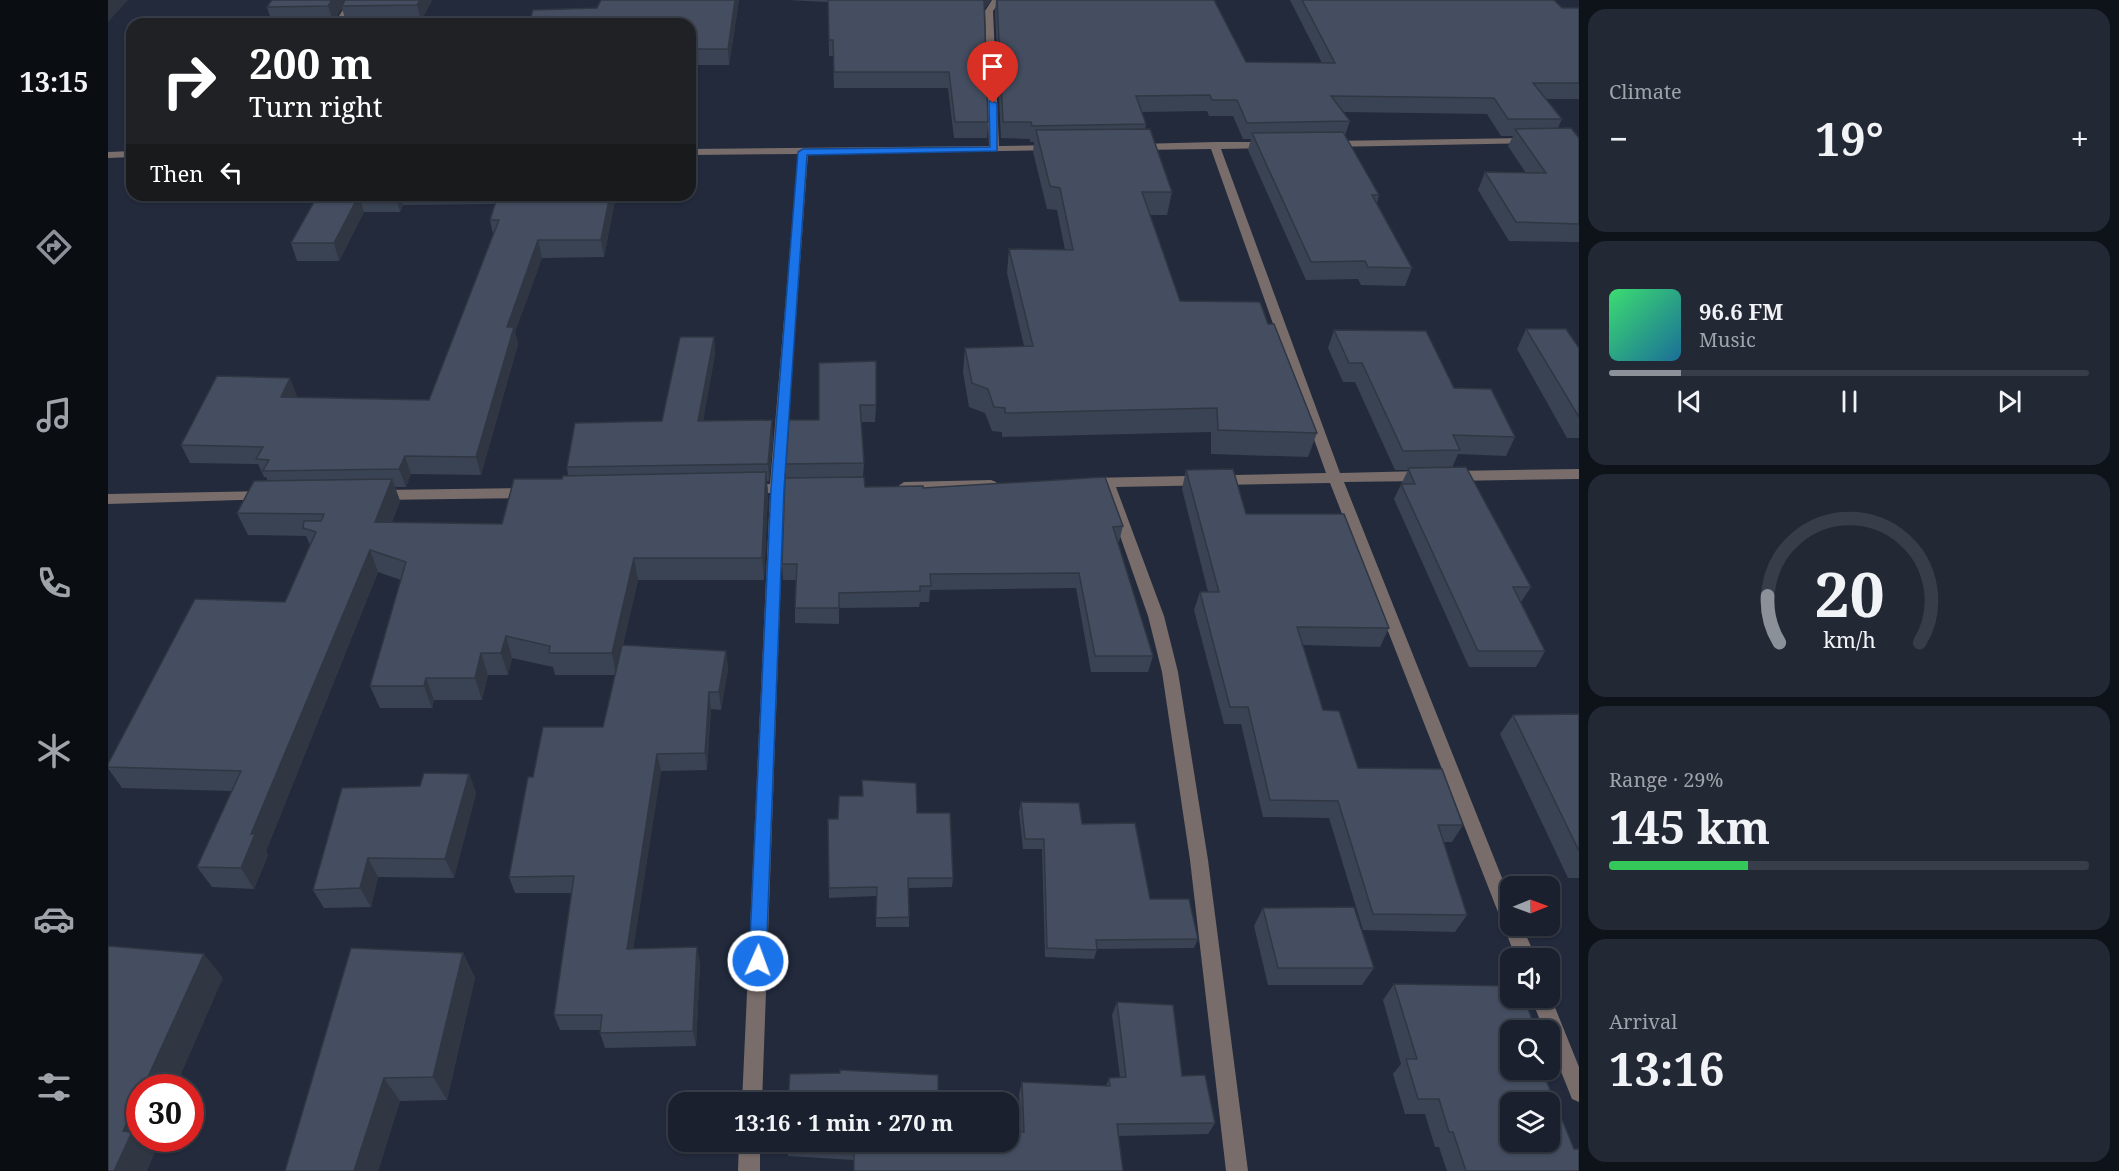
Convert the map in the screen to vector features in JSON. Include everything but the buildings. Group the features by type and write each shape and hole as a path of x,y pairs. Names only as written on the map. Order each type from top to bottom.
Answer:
{"street":[{"path":"342,18 353,0"},
{"path":"994,149 989,11 995,2 1029,1"},
{"path":"1321,144 1544,141"},
{"path":"1122,147 1286,144"},
{"path":"1215,146 1335,478 1500,895"},
{"path":"696,152 1064,148"},
{"path":"752,1092 777,489 803,152"},
{"path":"108,155 126,154"},
{"path":"1073,484 1579,474"},
{"path":"1108,483 1156,616 1170,672 1199,860 1237,1171"},
{"path":"884,487 1002,485"},
{"path":"730,490 825,488"},
{"path":"359,495 538,492"},
{"path":"108,499 275,496"},
{"path":"1545,1008 1579,1092"},
{"path":"749,1171 750,1152"}],"route":[{"path":"758,961 777,489 803,152 994,149 993,103"}]}
